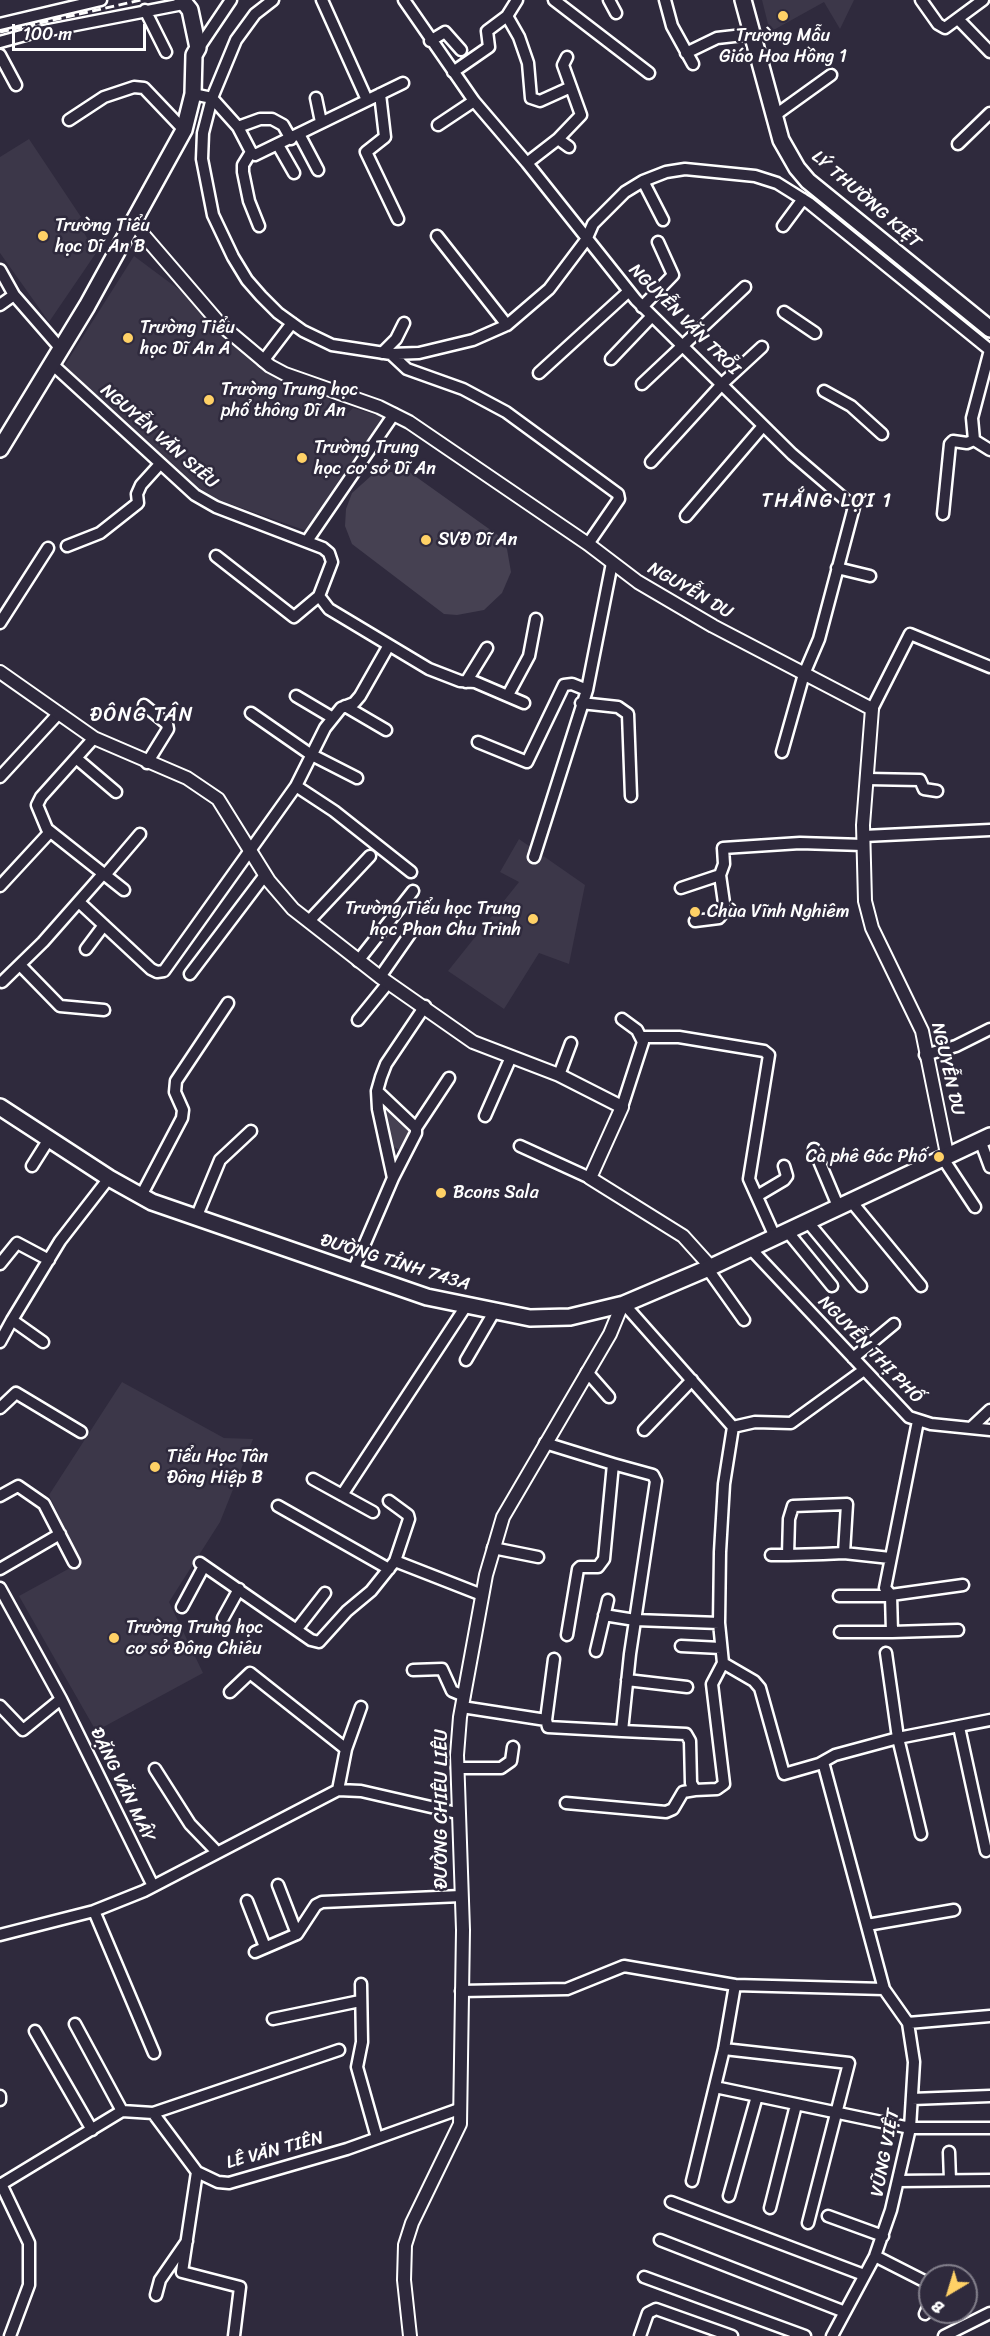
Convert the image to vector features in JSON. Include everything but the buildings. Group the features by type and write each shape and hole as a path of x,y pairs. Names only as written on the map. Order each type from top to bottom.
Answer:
{"main road":[{"name":"LÝ THƯỜNG KIỆT","path":"743,0 774,116 787,154 799,170 808,181 990,329"},
{"path":"0,449 134,224 184,130 193,94 194,55 188,50 180,12 183,2"},
{"name":"ĐƯỜNG TỈNH 743A","path":"0,1107 109,1178 141,1196 196,1218 427,1297 530,1318 570,1317 623,1304 781,1234 985,1138"}],"street":[{"path":"0,24 101,0"},
{"path":"194,55 231,0"},
{"path":"273,0 255,14 236,40 212,98 203,133 202,159 213,215 222,238 247,280 278,313 292,323 332,345 387,353 419,353 465,342 507,326 549,289 586,240 593,224 625,192 643,180 666,172 685,169 754,176 785,188 803,199 990,350 973,411 974,440"},
{"path":"322,0 367,100"},
{"name":"NGUYỄN VĂN TRỖI","path":"404,0 430,41 474,101 527,163 586,240 642,307 723,383 763,426 854,507 819,639 804,674 782,752"},
{"path":"453,72 489,47 487,31 507,16 517,0"},
{"path":"554,0 649,73"},
{"path":"609,0 615,13"},
{"path":"665,0 672,26 693,64"},
{"path":"921,0 942,28 947,28 959,20 983,0"},
{"path":"0,42 183,2"},
{"path":"145,10 166,52"},
{"path":"507,16 528,63 531,98 540,101 571,87"},
{"path":"959,20 990,52"},
{"path":"430,41 445,32 461,50"},
{"path":"686,52 717,38 752,34"},
{"path":"0,55 16,85"},
{"path":"527,163 581,118 563,62 567,57"},
{"path":"774,116 831,75"},
{"path":"251,153 259,154 403,83"},
{"path":"69,120 104,97 134,87 144,88 184,130"},
{"path":"380,93 385,137 366,152 398,219"},
{"path":"193,94 212,98 238,127 251,153"},
{"path":"316,98 321,122"},
{"path":"438,125 474,101"},
{"path":"958,144 987,114"},
{"path":"238,127 260,119 272,119 283,125 295,137 318,170"},
{"path":"558,139 569,147"},
{"path":"278,145 294,173"},
{"path":"251,153 243,165 243,172 249,201 259,226"},
{"path":"785,188 799,170"},
{"path":"643,180 663,220"},
{"path":"783,226 803,199"},
{"name":"NGUYỄN DU","path":"134,224 220,324 263,361 285,374 394,414 588,544 638,582 713,626 872,709 863,841 865,901 872,928 919,1024 945,1155 975,1207"},
{"path":"437,236 507,326"},
{"path":"642,307 673,275 658,243"},
{"path":"0,270 14,294 61,349"},
{"path":"642,384 684,347 745,287"},
{"path":"539,373 629,291"},
{"path":"0,305 14,294"},
{"path":"784,312 815,333"},
{"path":"611,359 652,316"},
{"path":"263,361 292,323"},
{"path":"387,353 404,323"},
{"path":"651,462 723,383 762,347"},
{"path":"387,353 407,369 463,389 506,412 618,494 619,499 588,544"},
{"name":"NGUYỄN VĂN SIÊU","path":"52,364 195,495 216,507 307,541 329,553 332,562 319,596"},
{"path":"824,391 851,406 882,434"},
{"path":"307,541 394,414"},
{"path":"686,516 763,426"},
{"path":"974,440 990,450"},
{"path":"943,514 950,444 952,441 967,443 974,440"},
{"path":"67,546 100,533 138,503 137,494 141,485 160,464"},
{"path":"0,623 48,548"},
{"path":"216,556 294,617 319,596 329,609 429,669 466,682 475,682 524,703"},
{"path":"534,857 587,690 612,563"},
{"path":"837,568 870,576"},
{"path":"508,695 530,656 536,619"},
{"path":"872,709 910,634 990,667"},
{"path":"79,902 151,969 157,972 164,971 296,786 310,754 333,718 360,696 389,645"},
{"path":"466,682 487,648"},
{"path":"0,672 94,738 147,763 187,778 218,798 265,875 293,909 384,980 425,1006 473,1042 559,1075 621,1107"},
{"path":"478,742 527,762 564,685 572,684 587,690"},
{"path":"296,696 333,718"},
{"path":"581,703 618,707 628,714 631,796"},
{"path":"144,705 163,720 168,729 147,763"},
{"path":"345,706 386,730"},
{"path":"0,777 58,713"},
{"path":"251,713 310,754 357,778"},
{"path":"94,738 41,797 37,805 40,817 50,832 124,890"},
{"path":"76,758 116,792"},
{"path":"868,779 920,780 924,789 936,791"},
{"path":"296,786 334,811 411,872"},
{"path":"695,921 719,918 725,910 720,875 724,864 723,848 863,841 990,830"},
{"path":"0,886 50,832"},
{"path":"2,982 140,834"},
{"path":"309,921 370,856"},
{"path":"190,974 265,875"},
{"path":"681,888 720,875"},
{"path":"358,961 413,891"},
{"path":"86,949 104,926"},
{"path":"358,1020 410,934"},
{"path":"20,965 60,1006 104,1010"},
{"path":"141,1196 182,1118 183,1110 175,1092 176,1081 228,1003"},
{"path":"393,1178 378,1109 378,1091 386,1064 425,1006"},
{"path":"622,1019 642,1037 679,1037 764,1051 769,1055 749,1179 781,1234 832,1286"},
{"path":"925,1055 956,1046 990,1029"},
{"path":"590,1178 621,1107 642,1037"},
{"path":"559,1075 571,1043"},
{"path":"485,1116 511,1057"},
{"path":"353,1271 393,1178 417,1133 416,1128 449,1078"},
{"path":"378,1091 416,1128"},
{"path":"196,1218 220,1160 251,1131"},
{"path":"985,1138 990,1167"},
{"path":"32,1166 50,1139"},
{"path":"520,1146 590,1178 683,1236 709,1267 744,1320"},
{"path":"814,1149 844,1203 921,1286"},
{"path":"757,1196 784,1180 787,1176 784,1166"},
{"path":"0,1342 60,1241 109,1178"},
{"path":"807,1221 861,1286"},
{"path":"0,1264 17,1243 49,1260"},
{"name":"NGUYỄN THỊ PHỐ","path":"750,1248 900,1411 918,1421 973,1426 990,1430"},
{"path":"623,1304 733,1427"},
{"name":"ĐƯỜNG CHIÊU LIÊU","path":"410,2336 404,2280 405,2245 412,2223 460,2124 461,1896 457,1768 463,1702 482,1595 493,1548 504,1517 544,1443 610,1334 623,1304"},
{"path":"342,1495 466,1306"},
{"path":"466,1360 494,1312"},
{"path":"12,1320 43,1342"},
{"path":"853,1358 894,1324"},
{"path":"733,1427 754,1422 791,1423 864,1370"},
{"path":"587,1372 609,1397"},
{"path":"644,1430 692,1380"},
{"path":"0,1389 9,1397"},
{"path":"0,1408 9,1397 16,1393 81,1432"},
{"path":"973,1426 990,1410"},
{"path":"892,1632 891,1595 885,1588 918,1421"},
{"path":"566,1803 666,1812 673,1809 683,1792 717,1789 725,1780 712,1690 713,1678 723,1663 719,1623 724,1484 733,1427"},
{"path":"544,1443 653,1474 656,1481 635,1620 622,1731"},
{"path":"567,1635 578,1569 598,1567 604,1559 613,1464"},
{"path":"313,1479 373,1512"},
{"path":"0,1496 18,1486 44,1504 74,1562"},
{"path":"182,1607 202,1564 297,1629 320,1642 392,1565 409,1519 408,1515 389,1501"},
{"path":"788,1554 790,1511 796,1504 847,1504 844,1553"},
{"path":"278,1506 392,1565 482,1595"},
{"path":"0,1569 60,1534"},
{"path":"493,1548 538,1557"},
{"path":"771,1555 844,1553 890,1558"},
{"path":"839,1596 891,1595 963,1586"},
{"name":"ĐẶNG VĂN MÂY","path":"0,1588 61,1699 153,1886"},
{"path":"223,1618 239,1589"},
{"path":"297,1629 325,1593"},
{"path":"596,1651 609,1600"},
{"path":"604,1615 635,1620 719,1623"},
{"path":"840,1632 958,1630"},
{"path":"681,1646 721,1648"},
{"path":"886,1653 898,1738 921,1834"},
{"path":"554,1659 546,1720 551,1728 682,1733 689,1737 691,1783 694,1790"},
{"path":"723,1663 754,1681 760,1688 784,1774 823,1762 835,1755 898,1738 990,1720"},
{"path":"413,1670 442,1669 452,1691 463,1702 546,1720"},
{"path":"230,1692 249,1673 346,1749"},
{"path":"627,1680 687,1687"},
{"path":"0,1706 23,1730 61,1699"},
{"path":"338,1790 346,1749 361,1707"},
{"path":"959,1727 986,1851"},
{"path":"457,1768 501,1768 511,1761 513,1747"},
{"name":"VŨNG VIỆT","path":"823,1762 884,1989 908,2023 914,2062 910,2128 883,2236 875,2256 832,2336"},
{"path":"155,1769 190,1824 217,1852"},
{"path":"0,1935 94,1911 153,1886 338,1790 361,1791 457,1813"},
{"path":"278,1885 297,1934"},
{"path":"247,1901 260,1950 297,1934 316,1905 322,1902 461,1896"},
{"path":"867,1925 954,1910"},
{"path":"94,1911 154,2053"},
{"path":"461,1991 567,1989 624,1966 735,1985 884,1989"},
{"path":"361,1984 362,2042 357,2067 377,2138"},
{"path":"692,2181 724,2049 735,1985"},
{"path":"273,2019 360,2001"},
{"path":"908,2023 990,2016"},
{"path":"75,2024 122,2111"},
{"path":"35,2031 92,2130"},
{"path":"724,2049 849,2063 808,2223"},
{"path":"10,2336 29,2285 29,2243 1,2184 122,2111 153,2113 339,2050"},
{"path":"715,2087 910,2128 990,2128"},
{"path":"729,2196 757,2096"},
{"path":"912,2099 990,2096"},
{"path":"770,2208 796,2105"},
{"name":"LÊ VĂN TIÊN","path":"197,2172 218,2182 229,2183 377,2138 459,2109"},
{"path":"153,2113 197,2172 182,2272 240,2288 234,2336"},
{"path":"949,2152 950,2180"},
{"path":"898,2181 990,2180"},
{"path":"671,2202 864,2275"},
{"path":"828,2216 883,2236"},
{"path":"660,2240 845,2312"},
{"path":"156,2295 160,2280 186,2241"},
{"path":"875,2256 918,2278"},
{"path":"644,2277 805,2336"},
{"path":"640,2336 652,2309 701,2331 732,2336"},
{"path":"944,2336 990,2313"}],"shaded area":[{"name":"Trường Mẫu Giáo Hoa Hồng 1","path":"762,0 854,0 840,29 824,2 770,32"},
{"name":"Trường Tiểu học Dĩ An B","path":"29,139 81,217 77,221 96,253 49,322 0,253 0,157"},
{"path":"134,256 189,297 213,326 275,376 325,396 347,414 353,408 383,417 307,531 216,499 191,485 63,368"},
{"name":"SVĐ Dĩ An","path":"401,470 408,471 499,536 507,549 511,572 502,593 484,610 457,615 444,614 352,544 345,526 346,509 352,493 371,476"},
{"name":"Trường Tiểu học Trung học Phan Chu Trinh","path":"519,839 585,885 569,964 539,953 504,1009 448,971 519,882 500,872"},
{"path":"386,1110 391,1111 408,1127 408,1136 399,1150 394,1147"},
{"path":"122,1382 224,1438 253,1439 220,1522 169,1602 203,1673 96,1731 19,1596 81,1562 49,1495"}],"railway":[{"path":"0,32 141,0"}],"place":[{"name":"Trường Mẫu Giáo Hoa Hồng 1","path":"783,16"},
{"name":"Trường Tiểu học Dĩ An B","path":"43,236"},
{"name":"Trường Tiểu học Dĩ An A","path":"128,338"},
{"name":"Trường Trung học phổ thông Dĩ An","path":"209,400"},
{"name":"Trường Trung học cơ sở Dĩ An","path":"302,458"},
{"name":"SVĐ Dĩ An","path":"426,540"},
{"name":"Chùa Vĩnh Nghiêm","path":"695,912"},
{"name":"Trường Tiểu học Trung học Phan Chu Trinh","path":"533,919"},
{"name":"Cà phê Góc Phố","path":"939,1157"},
{"name":"Bcons Sala","path":"441,1193"},
{"name":"Tiểu Học Tân Đông Hiệp B","path":"155,1467"},
{"name":"Trường Trung học cơ sở Đông Chiêu","path":"114,1638"}],"district":[{"name":"THẮNG LỢI 1","path":"827,502"},
{"name":"ĐÔNG TÂN","path":"142,716"}]}
